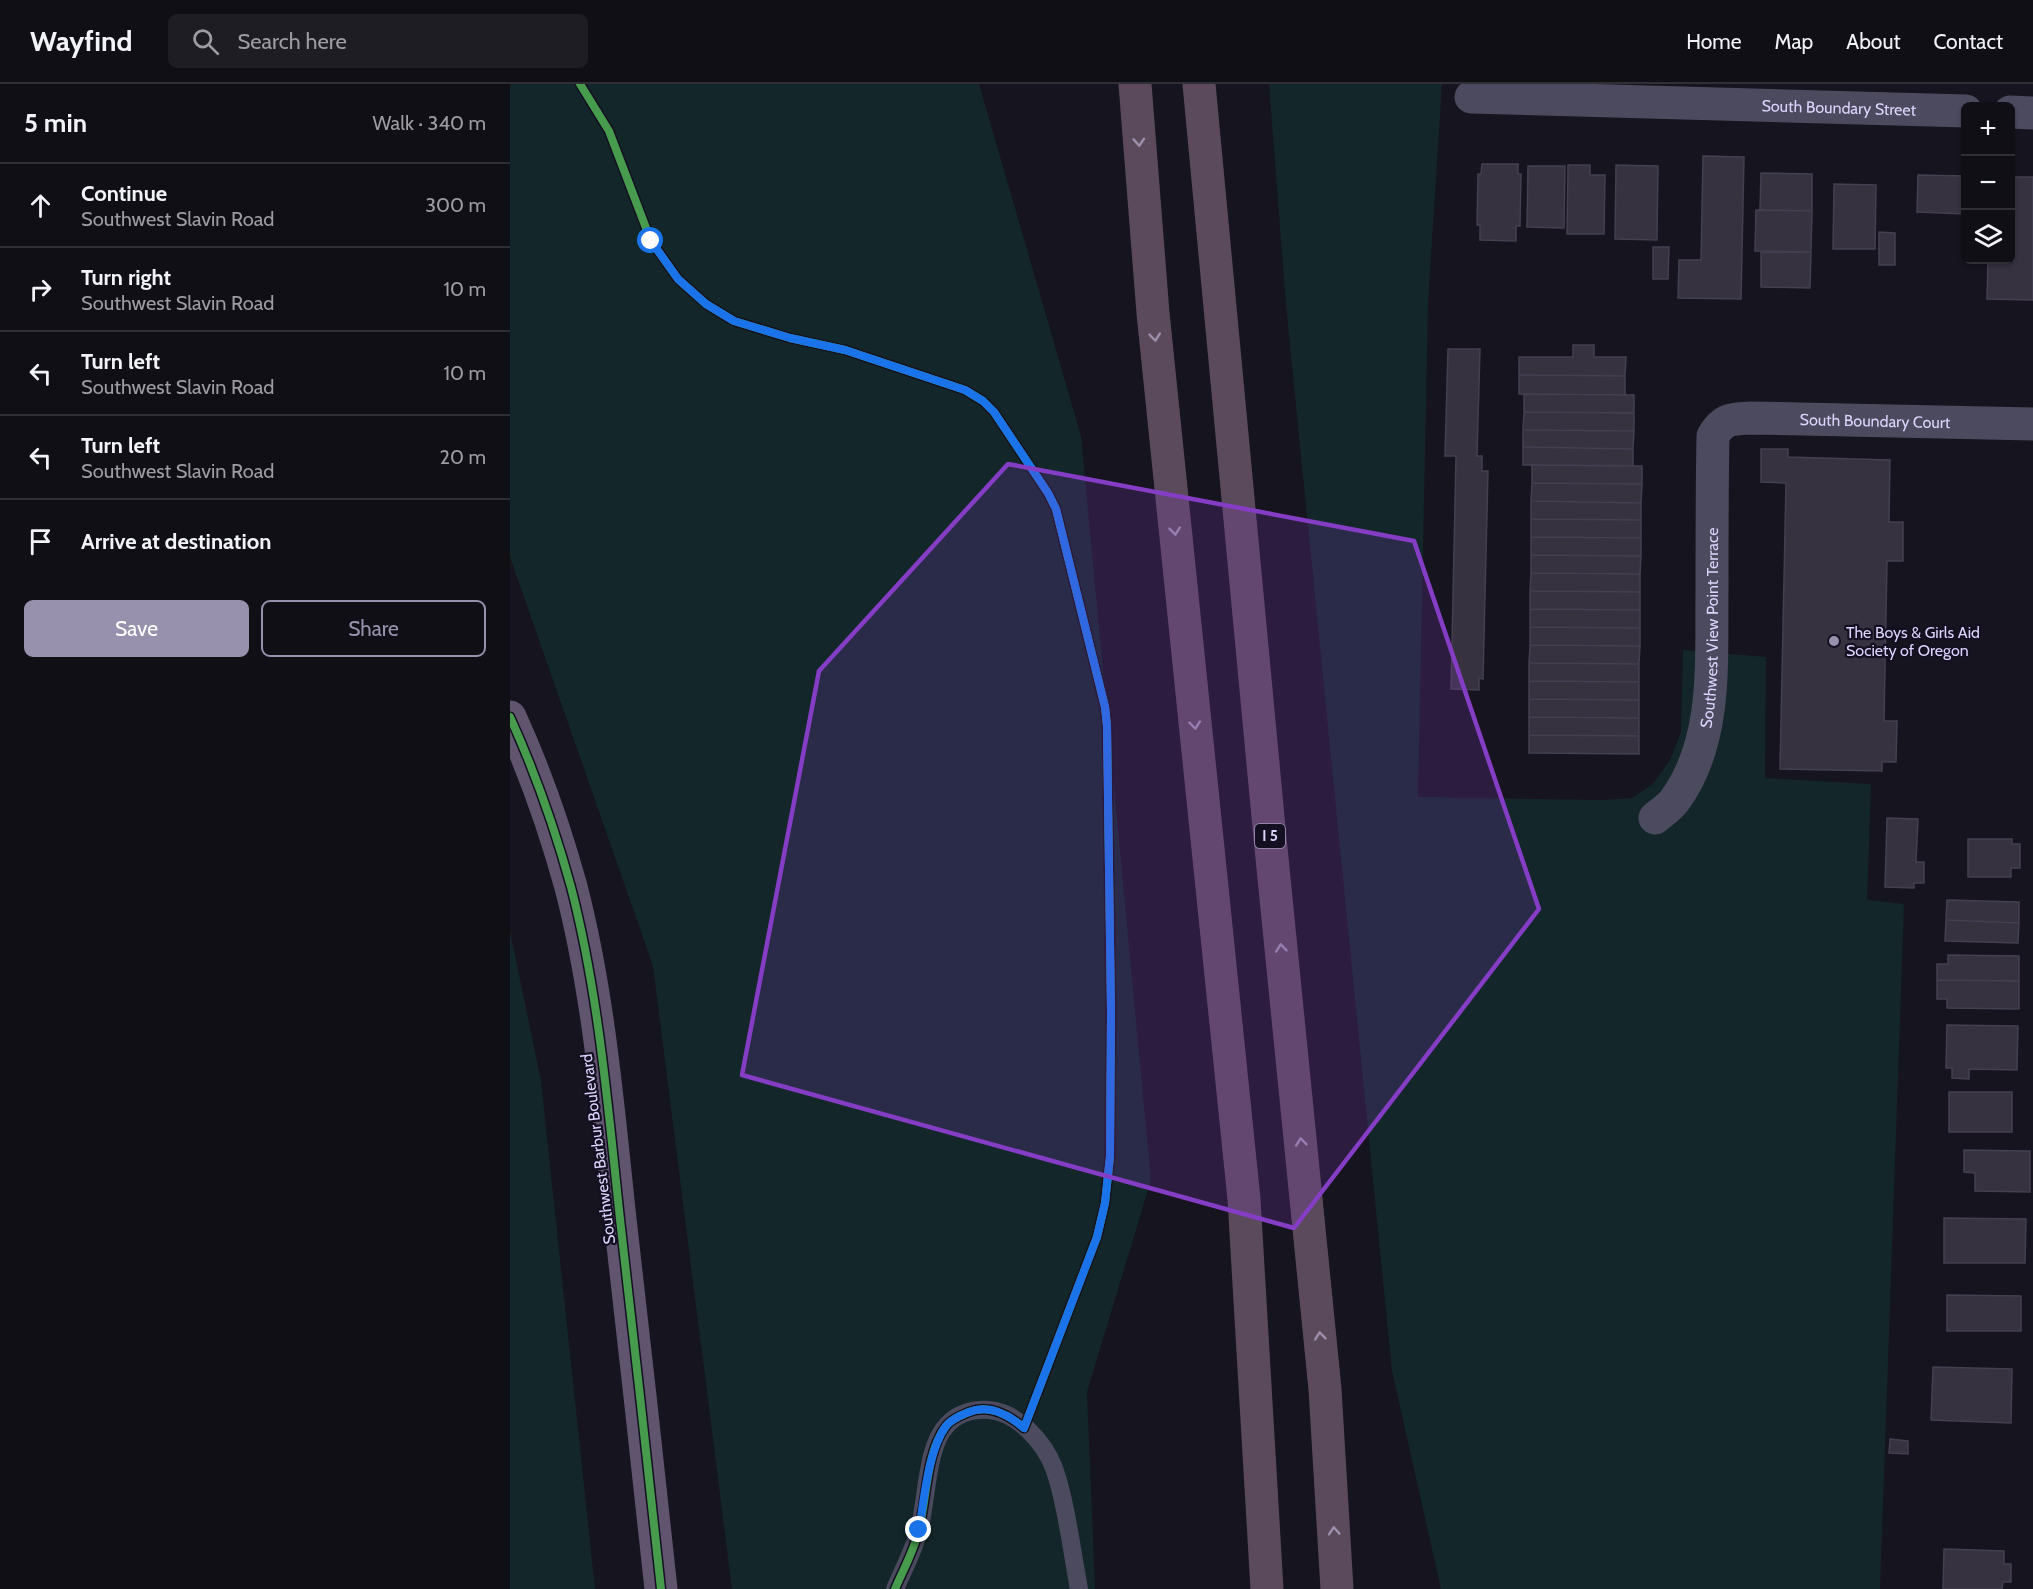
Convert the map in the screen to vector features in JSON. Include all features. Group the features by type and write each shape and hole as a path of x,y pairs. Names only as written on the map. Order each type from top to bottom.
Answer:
{"highway":[{"path":"1135,84 1153,313 1244,1199 1267,1589"},
{"name":"I 5","path":"1199,84 1325,1389 1337,1589"}],"main road":[{"name":"Southwest Barbur Boulevard","path":"510,717 534,770 553,830 571,888 586,959 604,1066 661,1589"}],"street":[{"name":"South Boundary Street","path":"1471,97 1711,94 1961,111"},
{"path":"2015,112 2033,113"},
{"name":"South Boundary Court","path":"1719,425 1731,419 1751,418 2033,424"},
{"name":"Southwest View Point Terrace","path":"1655,818 1674,802 1690,774 1701,745 1709,708 1713,436 1719,425"}],"lane":[{"path":"895,1589 919,1530 936,1444 946,1425 962,1414 976,1409 996,1411 1012,1418 1040,1443 1054,1467 1079,1589"}],"path":[{"path":"580,84 609,131 651,241 678,279 700,299 734,321 790,338 870,357 973,394 994,412 1048,493 1056,509 1105,707 1107,726 1111,1012 1110,1156 1105,1203 1097,1237 1024,1428"}],"highlighted area":[{"path":"1008,464 1414,541 1539,909 1294,1228 742,1075 819,671"}],"green space":[{"path":"510,84 979,84 1081,436 1151,1180 1087,1392 1095,1589 732,1589 653,966 510,557"},
{"path":"1269,84 1442,84 1428,302 1418,797 1602,800 1632,798 1653,784 1670,760 1681,732 1683,650 1766,657 1765,778 1871,784 1867,900 1904,904 1880,1589 1441,1589 1392,1371 1286,305"},
{"path":"510,931 541,1081 595,1589 510,1589"}],"building":[{"path":"1703,156 1744,157 1741,299 1678,298 1679,260 1701,260"},
{"path":"1482,164 1518,164 1518,174 1521,174 1520,226 1516,226 1516,241 1480,240 1480,225 1477,225 1478,174 1481,174"},
{"path":"1568,165 1590,165 1590,175 1605,175 1604,234 1567,234"},
{"path":"1616,165 1658,166 1657,240 1615,239"},
{"path":"1528,166 1565,166 1564,228 1527,227"},
{"path":"1761,173 1812,174 1812,211 1760,210"},
{"path":"1918,175 1961,176 1961,214 1917,212"},
{"path":"2015,177 2033,177 2033,300 1987,299 1988,264 2015,264"},
{"path":"1834,184 1876,185 1875,249 1833,249"},
{"path":"1756,210 1812,211 1811,252 1755,251"},
{"path":"1879,232 1895,233 1895,265 1879,265"},
{"path":"1653,247 1669,247 1668,279 1653,279"},
{"path":"1761,252 1811,252 1810,288 1761,287"},
{"path":"1573,345 1594,345 1594,357 1626,357 1625,376 1519,375 1519,357 1573,357"},
{"path":"1448,349 1480,349 1477,456 1482,456 1482,471 1488,471 1483,679 1479,678 1479,690 1451,689 1456,456 1445,456"},
{"path":"1519,375 1625,376 1625,395 1519,394"},
{"path":"1524,394 1634,395 1634,413 1524,412"},
{"path":"1524,412 1634,413 1634,431 1523,430"},
{"path":"1523,430 1634,431 1633,449 1523,447"},
{"path":"1523,447 1633,449 1633,466 1523,465"},
{"name":"The Boys & Girls Aid Society of Oregon","path":"1761,449 1788,449 1788,457 1890,460 1889,522 1903,522 1903,561 1887,561 1884,721 1897,721 1896,762 1882,762 1882,771 1780,769 1786,483 1761,482"},
{"path":"1532,465 1642,466 1642,484 1532,483"},
{"path":"1532,483 1642,484 1641,503 1531,501"},
{"path":"1531,501 1641,503 1641,520 1531,519"},
{"path":"1531,519 1641,520 1641,538 1531,537"},
{"path":"1531,537 1641,538 1641,556 1531,555"},
{"path":"1531,555 1641,556 1640,574 1531,573"},
{"path":"1531,573 1640,574 1640,592 1530,591"},
{"path":"1530,591 1640,592 1640,610 1530,609"},
{"path":"1530,609 1640,610 1640,628 1530,627"},
{"path":"1530,627 1640,628 1640,646 1530,645"},
{"path":"1530,645 1640,646 1639,664 1529,663"},
{"path":"1529,663 1639,664 1639,682 1529,681"},
{"path":"1529,681 1639,682 1639,700 1529,699"},
{"path":"1529,699 1639,700 1639,718 1529,717"},
{"path":"1529,717 1639,718 1639,736 1529,735"},
{"path":"1529,735 1639,736 1639,754 1529,753"},
{"path":"1887,818 1918,819 1916,862 1924,862 1924,883 1914,883 1914,888 1885,887"},
{"path":"1968,839 2012,839 2012,844 2020,844 2020,868 2011,868 2011,877 1968,877"},
{"path":"1947,900 2019,902 2019,923 1946,920"},
{"path":"1946,920 2019,923 2018,943 1945,941"},
{"path":"1948,955 2019,956 2019,981 1937,980 1937,964 1948,964"},
{"path":"1937,980 2019,981 2019,1009 1947,1008 1947,999 1937,999"},
{"path":"1947,1025 2018,1026 2017,1070 1969,1069 1969,1079 1952,1078 1952,1068 1946,1068"},
{"path":"1949,1092 2012,1092 2012,1132 1949,1132"},
{"path":"1964,1150 2030,1151 2030,1192 1975,1191 1975,1173 1964,1172"},
{"path":"1944,1218 2026,1219 2025,1263 1944,1263"},
{"path":"1947,1295 2021,1296 2021,1331 1947,1331"},
{"path":"1933,1367 2012,1369 2011,1423 1931,1420"},
{"path":"1890,1439 1908,1441 1908,1454 1889,1453"},
{"path":"1944,1549 2004,1551 2004,1564 2011,1564 2011,1582 2003,1582 2002,1589 1943,1589"}],"cycle path":[{"path":"580,84 609,131 651,241 678,279 706,304 734,321 790,338 845,350 965,390 983,401 994,412 1048,493 1056,509 1105,707 1111,1012 1110,1157 1105,1203 1097,1237 1024,1428 998,1412 984,1409 963,1414 951,1421 939,1437 931,1462 917,1537 895,1589"},
{"path":"510,717 536,780 558,844 571,887 589,969 607,1094 661,1589"}],"place":[{"name":"The Boys & Girls Aid Society of Oregon","path":"1834,641"}],"route":[{"path":"651,241 678,279 706,304 734,321 790,338 870,357 965,390 983,401 994,412 1048,493 1056,509 1105,707 1111,1012 1110,1156 1105,1203 1085,1273 1024,1428 1012,1418 996,1411 976,1409 962,1414 946,1425 936,1444 919,1530"}]}
